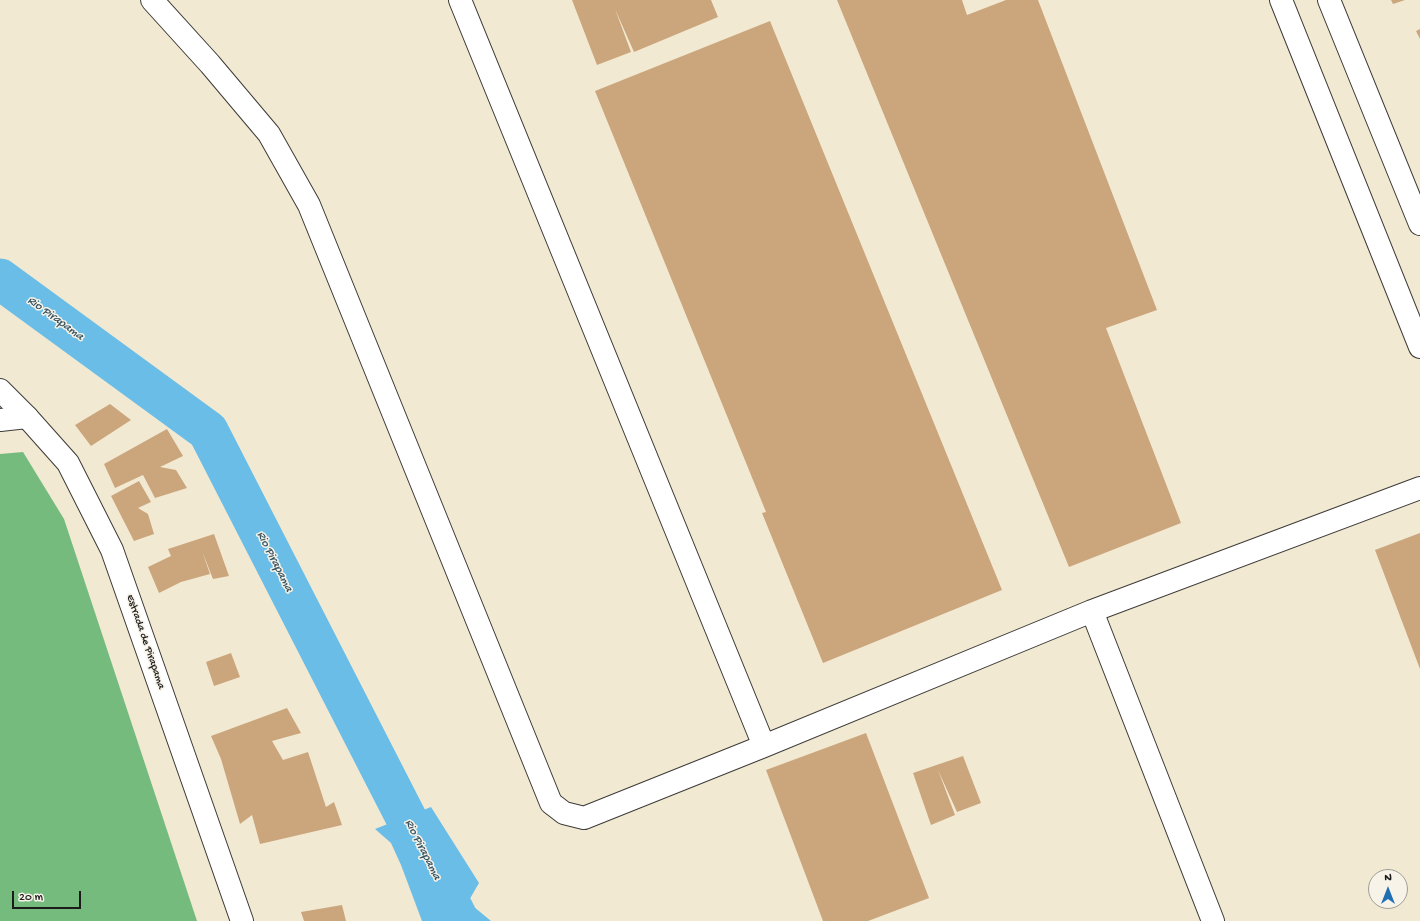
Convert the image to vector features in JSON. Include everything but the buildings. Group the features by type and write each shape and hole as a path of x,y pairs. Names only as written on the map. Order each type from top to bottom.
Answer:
{"main road":[{"path":"152,0 210,64 269,134 309,205 551,803 564,813 584,818 764,746 1092,611 1420,488"},
{"path":"460,0 764,746"},
{"path":"1281,0 1420,347"},
{"path":"1329,0 1420,224"},
{"name":"Estrada de Pirapama","path":"0,390 68,463 112,550 242,921"},
{"path":"0,420 26,417"},
{"path":"1092,611 1213,921"}],"green space":[{"path":"23,452 64,519 197,921 0,921 0,454"}],"water":[{"path":"431,807 479,883 468,902 491,921 422,921 391,843 375,829"}],"waterway":[{"name":"Rio Pirapama","path":"0,279 208,431 459,921"}]}
